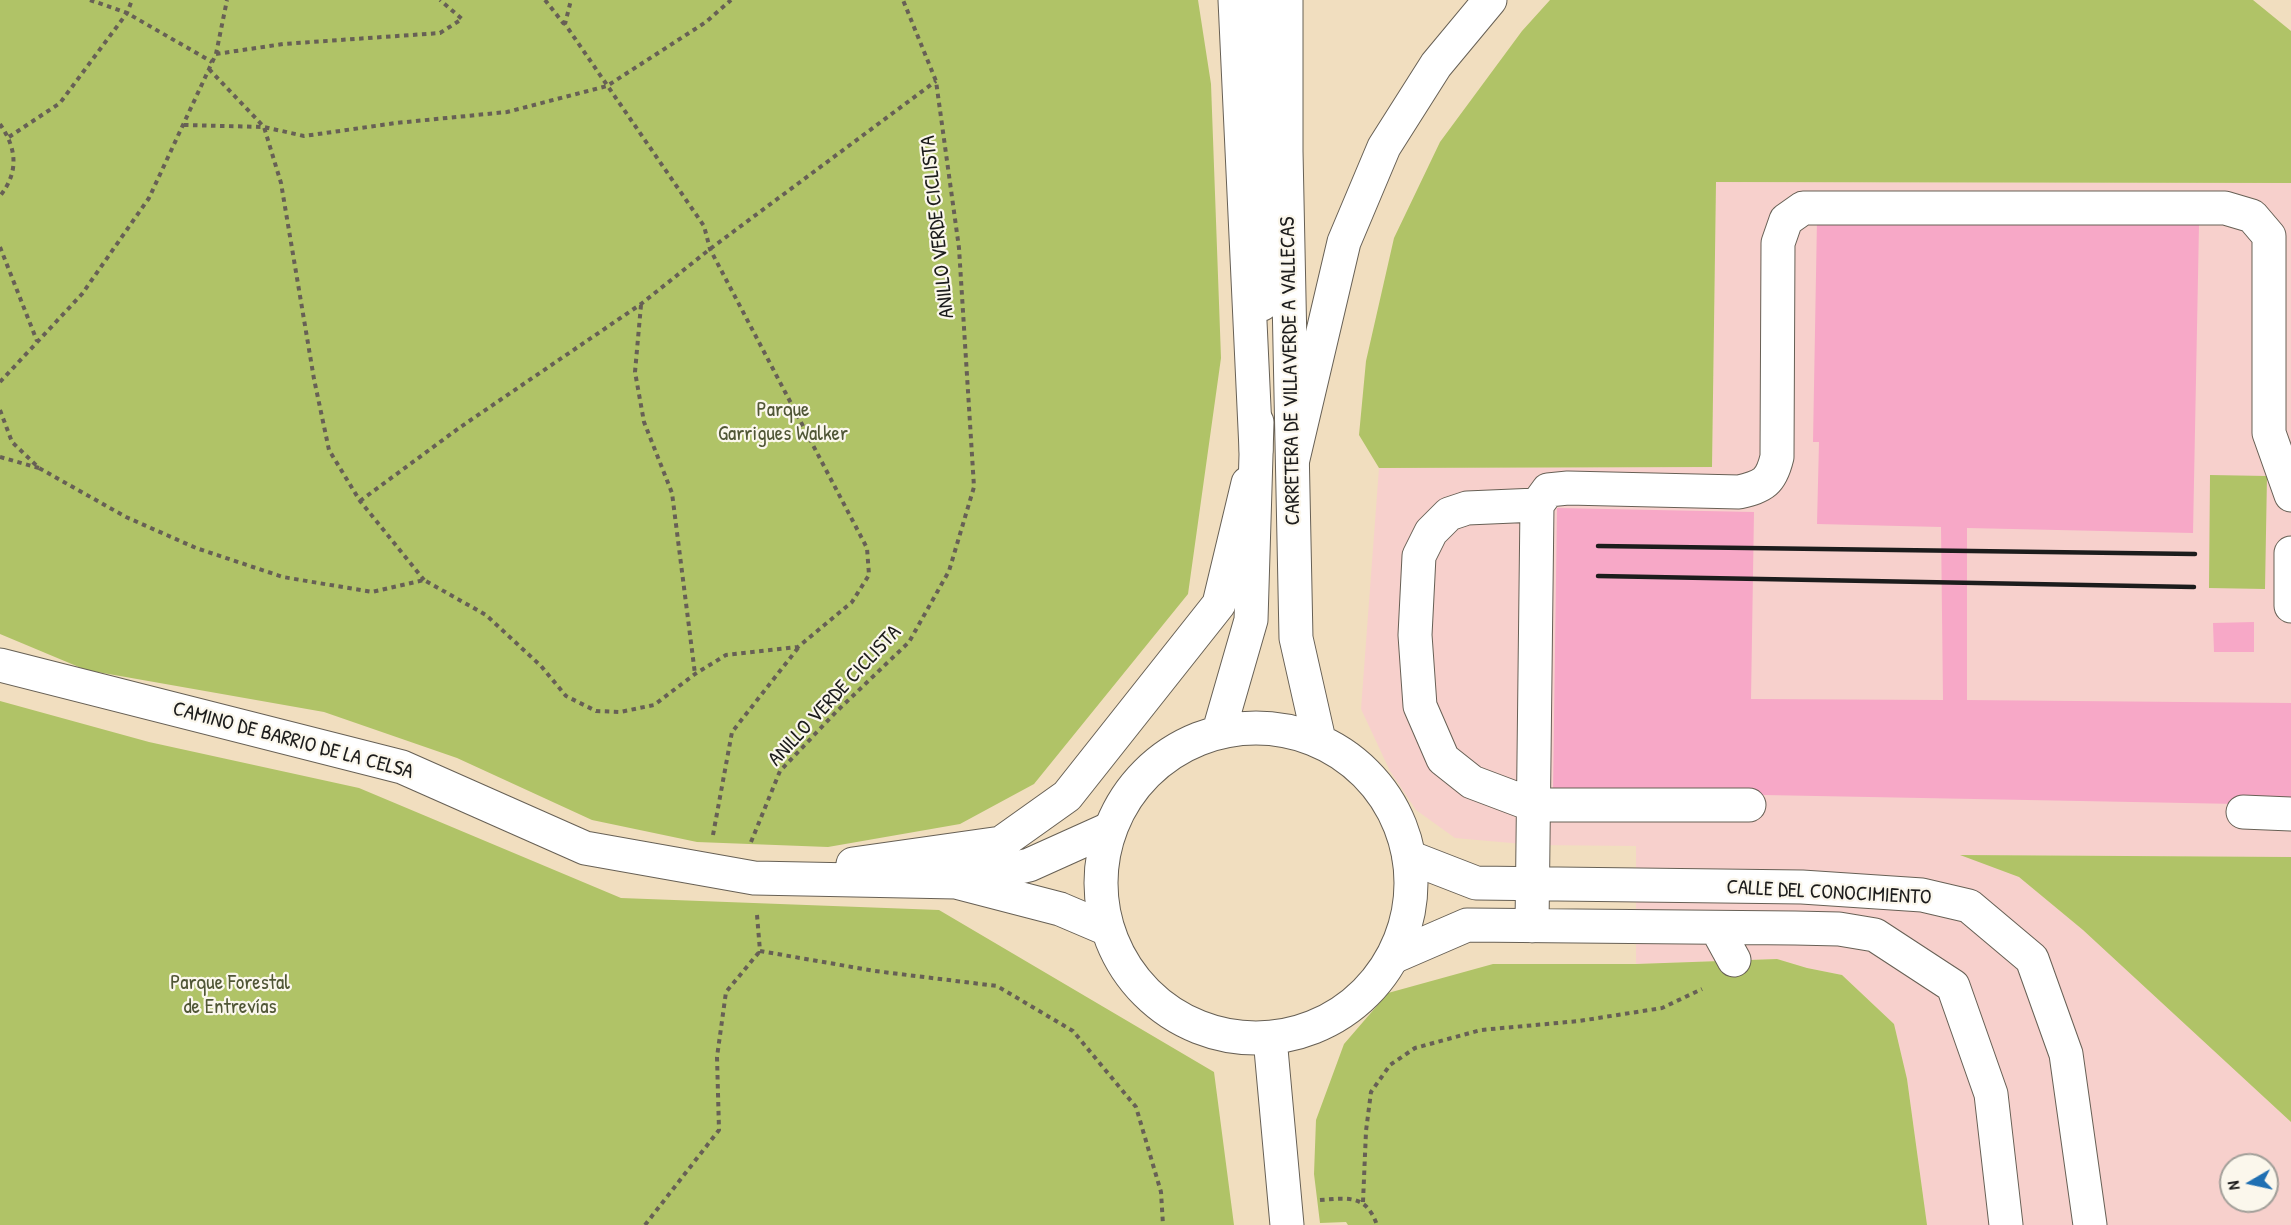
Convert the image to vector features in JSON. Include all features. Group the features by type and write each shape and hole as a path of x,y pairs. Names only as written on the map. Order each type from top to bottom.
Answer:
{"main road":[{"path":"1235,0 1256,450"},
{"name":"CARRETERA DE VILLAVERDE A VALLECAS","path":"1219,730 1251,620 1264,247 1262,0"},
{"name":"CARRETERA DE VILLAVERDE A VALLECAS","path":"1286,0 1286,151 1296,638 1319,740"},
{"path":"1293,459 1344,242 1384,147 1436,65 1490,0"},
{"path":"1532,926 1536,505 1548,490 1568,488 1739,492 1758,488 1772,476 1777,457 1778,243 1786,220 1803,208 2225,208 2252,216 2269,236 2269,433 2291,495"},
{"name":"CAMINO DE BARRIO DE LA CELSA","path":"753,878 1001,843 1067,796 1219,604 1256,450"},
{"path":"1536,505 1467,508 1449,514 1431,532 1419,556 1415,635 1420,706 1443,759 1472,782 1533,805 1749,805"},
{"path":"2291,552 2291,606"},
{"name":"CAMINO DE BARRIO DE LA CELSA","path":"0,665 402,767 585,848 753,878 956,882 1060,909 1107,928"},
{"path":"1270,727 1319,740 1362,768 1393,808 1409,857 1409,908 1393,957 1362,997 1320,1025 1270,1038 1217,1034 1170,1012 1131,976 1107,928 1100,879 1109,829 1134,785 1172,751 1219,730 1270,727"},
{"path":"2243,812 2291,814"},
{"name":"CAMINO DE BARRIO DE LA CELSA","path":"956,882 1029,865 1109,829"},
{"name":"CALLE DEL CONOCIMIENTO","path":"1409,857 1476,883 1802,886 1922,895 1969,906 2032,959 2066,1054 2090,1225"},
{"name":"CALLE DEL CONOCIMIENTO","path":"1393,957 1467,925 1839,929 1875,935 1953,986 1991,1094 2006,1225"},
{"path":"1717,929 1734,960"},
{"path":"1270,1038 1286,1213"}],"path":[{"path":"90,0 127,14 212,62"},
{"path":"9,137 60,103 127,14 132,0"},
{"path":"0,382 81,294 149,198 216,54 227,0"},
{"path":"216,54 284,44 440,33 462,19 440,0"},
{"path":"544,0 565,24 704,226 710,249 867,548 869,574 852,602 798,647 732,732 712,838"},
{"path":"565,24 571,0"},
{"path":"184,125 264,127 304,136 396,123 507,112 607,86 706,21 731,0"},
{"name":"ANILLO VERDE CICLISTA","path":"760,951 751,842 780,771 836,711 909,642 949,571 974,487 959,248 936,81 903,0"},
{"path":"209,69 264,127 281,183 314,379 329,450 360,501 424,580 486,615 541,666 566,696 596,711 620,712 654,705 695,674 726,655 798,647"},
{"path":"360,501 459,428 641,304 710,249 936,81"},
{"path":"0,124 9,137 14,153 14,170 8,185 0,196"},
{"path":"0,247 37,342"},
{"path":"641,304 635,372 645,422 672,493 695,674"},
{"path":"0,410 12,442 39,468"},
{"path":"0,457 39,468 126,517 176,540 283,576 372,592 424,580"},
{"path":"645,1225 719,1131 717,1057 726,992 760,951 875,971 997,986 1073,1031 1136,1107 1161,1192 1163,1225"},
{"path":"1363,1202 1366,1131 1371,1092 1390,1065 1415,1048 1480,1030 1579,1021 1662,1008 1702,990"},
{"path":"1286,1213 1338,1199 1363,1202 1373,1213 1377,1225"}],"shaded area":[{"path":"1716,182 2291,183 2291,857 1962,855 2019,877 2083,930 2291,1122 2291,1225 1927,1225 1907,1079 1894,1024 1842,975 1777,959 1636,964 1636,846 1534,845 1455,838 1416,810 1390,771 1361,709 1379,468 1712,467"}],"green space":[{"name":"Parque Garrigues Walker","path":"0,0 1198,0 1211,84 1221,358 1188,594 1034,784 960,824 828,847 697,842 592,820 457,758 324,712 86,670 0,634"},
{"path":"1550,0 2253,0 2291,31 2291,183 1716,182 1712,467 1379,468 1359,435 1366,361 1394,238 1440,142 1522,31"},
{"path":"2210,475 2267,476 2265,589 2209,588"},
{"name":"Parque Forestal de Entrevías","path":"0,701 149,742 359,788 621,898 939,910 1214,1072 1234,1225 0,1225"},
{"path":"1960,855 2291,857 2291,1122 2083,930 2019,877"},
{"path":"1777,959 1842,975 1894,1024 1907,1079 1927,1225 1348,1225 1346,1222 1320,1223 1314,1174 1316,1120 1344,1044 1388,993 1493,964 1636,964"}],"building":[{"path":"1817,219 2199,225 2193,533 1967,528 1967,700 2291,703 2291,805 1553,791 1557,508 1754,512 1751,699 1943,700 1941,527 1817,524 1819,442 1813,442"},
{"path":"2254,622 2254,652 2214,652 2213,623"}],"railway":[{"path":"1598,546 2195,554"},
{"path":"1598,576 2194,587"}]}
